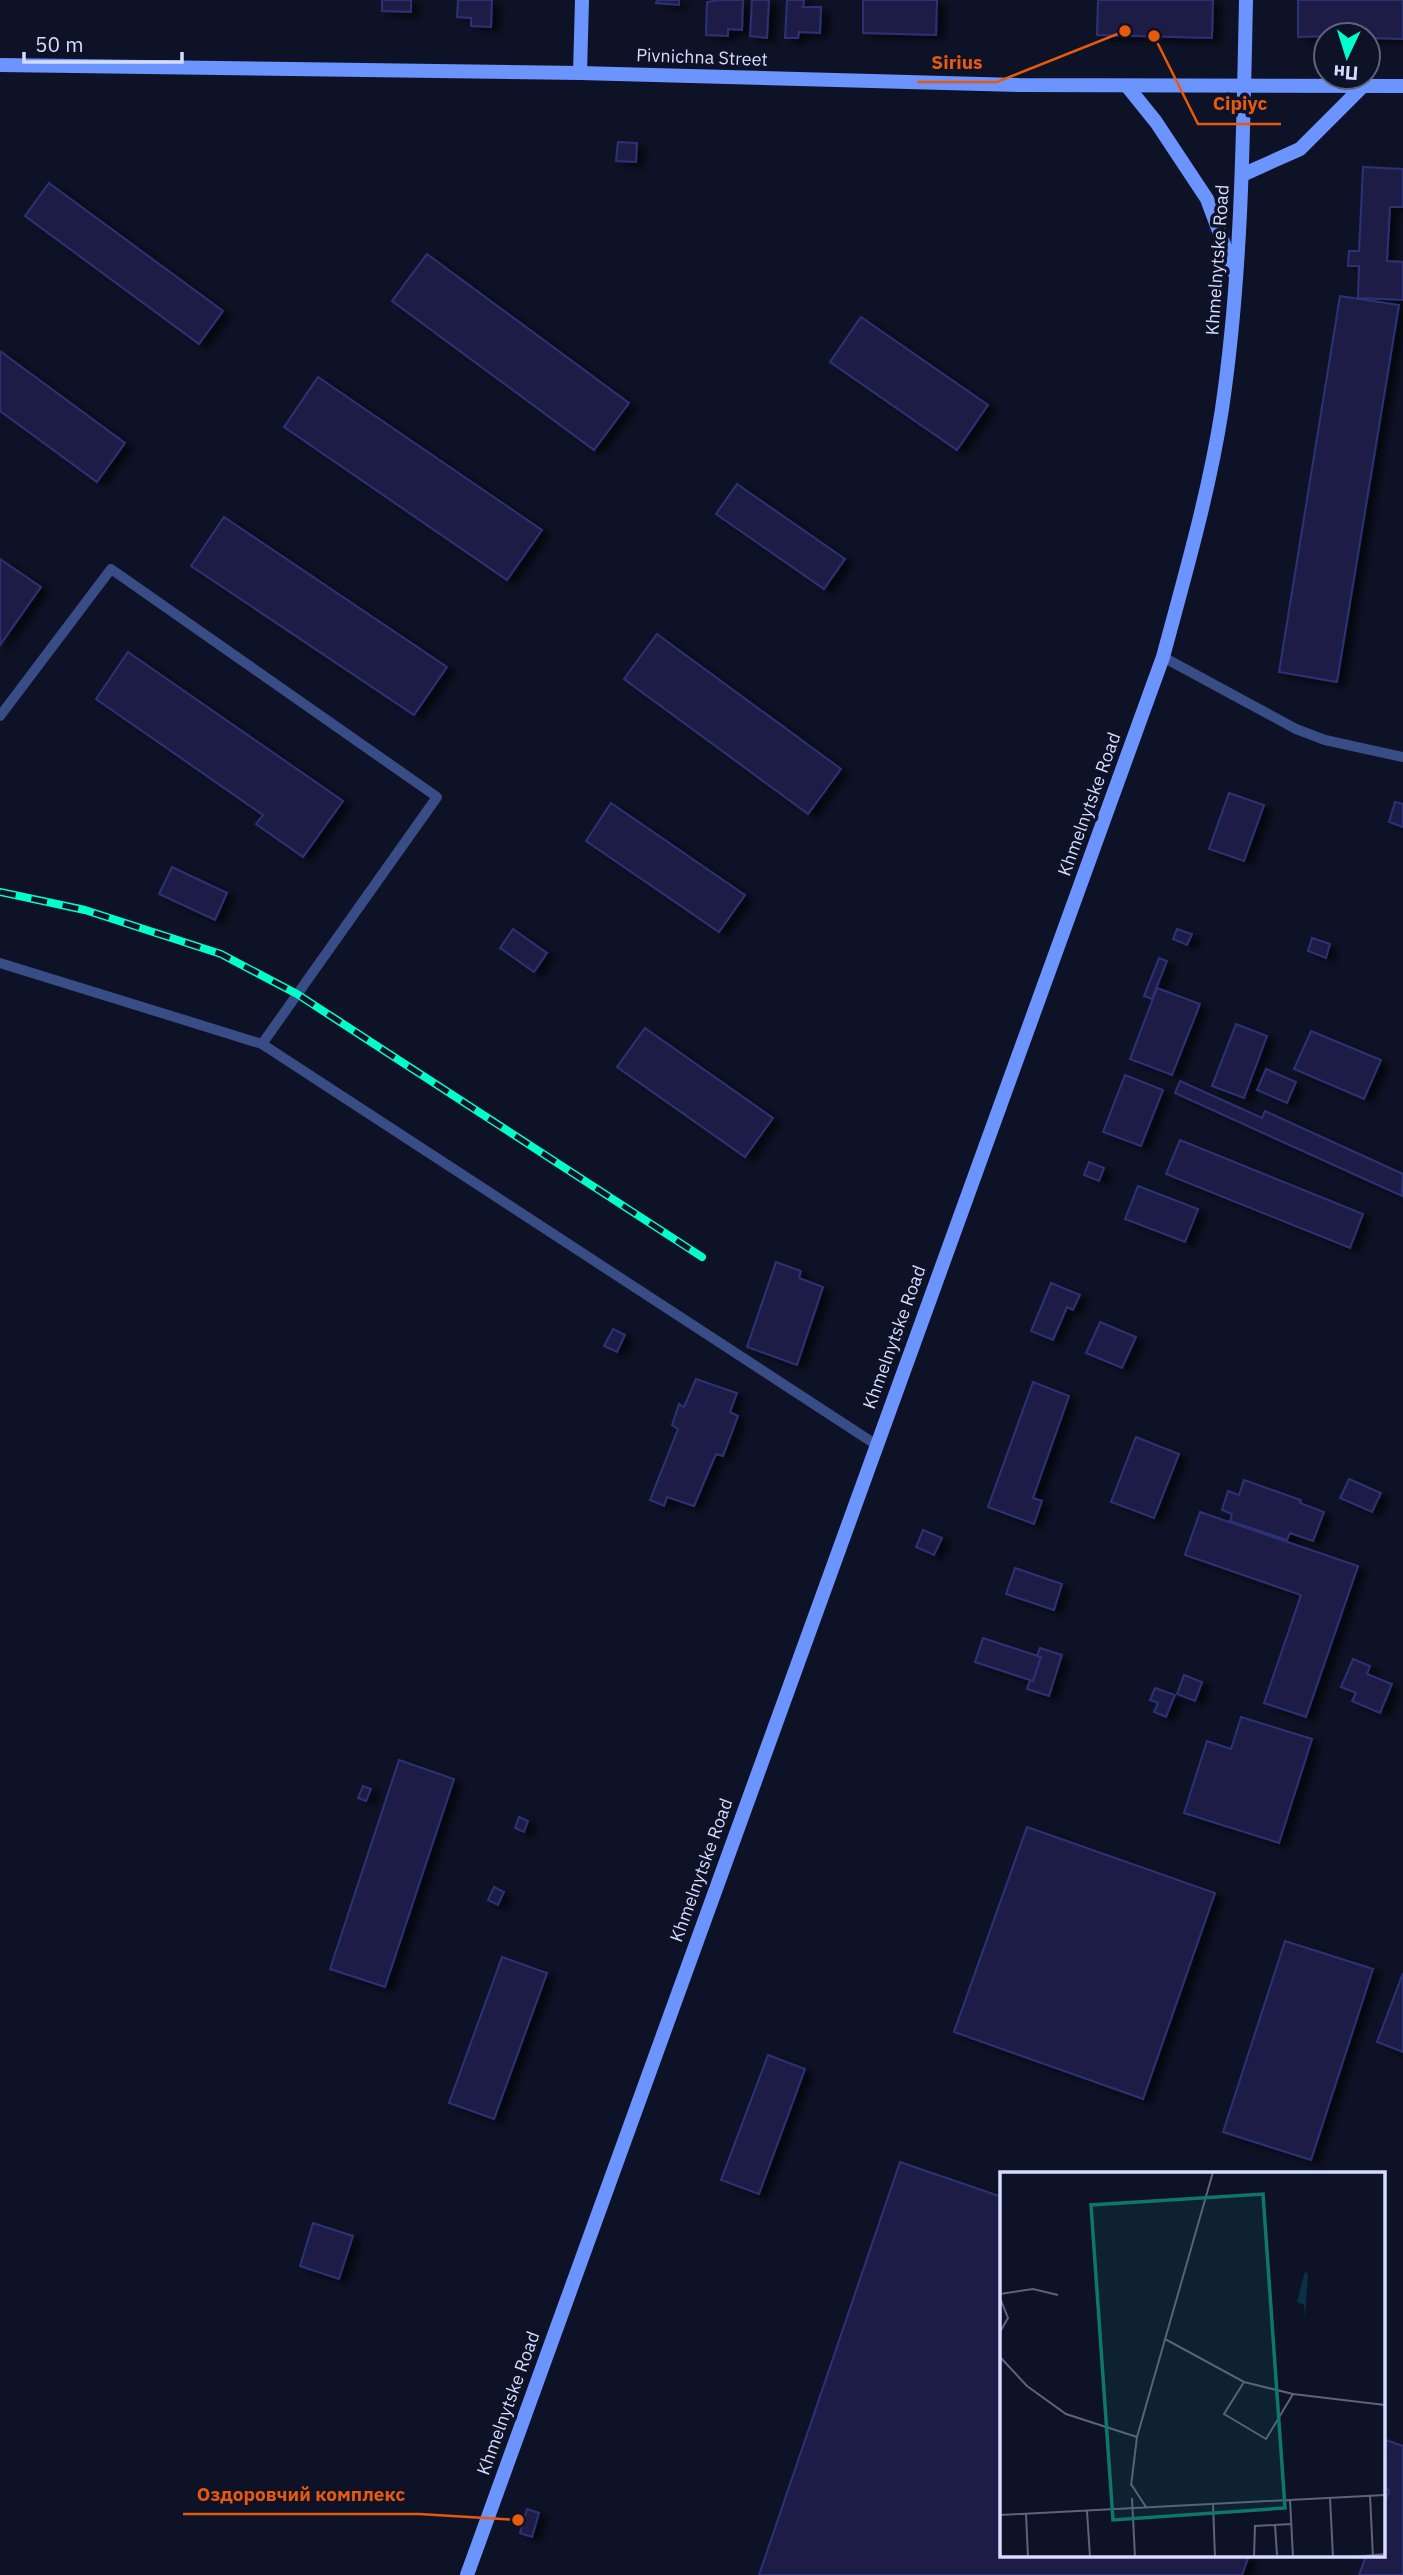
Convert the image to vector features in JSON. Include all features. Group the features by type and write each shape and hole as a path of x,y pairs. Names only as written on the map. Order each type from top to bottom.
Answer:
{"street":[{"path":"580,73 582,0"},
{"name":"Khmelnytske Road","path":"467,2575 875,1444 1163,657 1211,467 1231,340 1242,175 1246,0"},
{"name":"Pivnichna Street","path":"0,65 580,73 1127,86 1312,86"},
{"path":"1127,86 1163,132 1207,199 1236,277"},
{"name":"Pivnichna Street","path":"1382,86 1403,86"},
{"path":"1242,175 1300,149 1358,91"}],"lane":[{"path":"0,716 111,569 437,797 262,1044"},
{"path":"1163,657 1296,729 1325,740 1403,757"},
{"path":"0,963 262,1044 875,1444"}],"building":[{"path":"382,0 411,0 411,12 382,11"},
{"path":"458,0 492,0 491,27 471,26 471,18 457,17"},
{"path":"657,0 679,0 679,5 656,3"},
{"path":"743,0 742,30 728,29 728,36 706,35 707,2"},
{"path":"752,0 769,0 767,38 750,36"},
{"path":"787,0 804,0 803,7 821,7 820,33 799,32 798,38 785,38"},
{"path":"863,0 937,0 936,35 863,33"},
{"path":"1098,0 1213,0 1212,38 1097,35"},
{"path":"1298,0 1403,0 1403,39 1382,38 1382,21 1312,21 1312,37 1298,37"},
{"path":"618,142 637,143 636,162 616,161"},
{"path":"1363,167 1403,169 1403,207 1390,207 1387,261 1403,262 1403,300 1358,298 1359,266 1348,266 1349,251 1359,251"},
{"path":"49,183 223,311 199,344 25,216"},
{"path":"427,254 629,403 594,450 392,301"},
{"path":"1340,296 1399,305 1337,682 1279,672"},
{"path":"861,317 988,405 957,450 830,362"},
{"path":"0,351 125,443 97,482 0,411"},
{"path":"318,377 542,530 507,580 284,427"},
{"path":"737,484 845,559 824,589 716,514"},
{"path":"224,517 447,667 414,715 191,566"},
{"path":"0,559 41,587 0,645"},
{"path":"657,634 841,769 808,814 624,679"},
{"path":"128,652 343,801 303,857 256,824 263,815 96,699"},
{"path":"1229,793 1264,805 1244,861 1209,849"},
{"path":"1395,802 1403,804 1403,827 1389,822"},
{"path":"611,803 745,895 719,932 586,841"},
{"path":"172,867 227,893 215,920 159,894"},
{"path":"513,929 547,953 534,972 500,948"},
{"path":"1177,929 1192,934 1187,945 1173,939"},
{"path":"1312,938 1330,944 1326,958 1308,951"},
{"path":"1159,958 1167,961 1152,999 1144,996"},
{"path":"1157,988 1200,1004 1172,1075 1130,1059"},
{"path":"1236,1024 1267,1036 1244,1098 1212,1086"},
{"path":"645,1028 773,1118 745,1157 617,1067"},
{"path":"1311,1031 1381,1060 1364,1099 1294,1069"},
{"path":"1266,1069 1296,1082 1287,1103 1257,1090"},
{"path":"1125,1075 1163,1090 1141,1146 1103,1132"},
{"path":"1180,1081 1262,1118 1265,1111 1403,1174 1402,1196 1175,1093"},
{"path":"1180,1140 1363,1214 1350,1248 1166,1174"},
{"path":"1089,1162 1104,1168 1099,1181 1084,1175"},
{"path":"1138,1186 1198,1209 1185,1242 1125,1219"},
{"path":"776,1262 801,1271 799,1278 823,1287 797,1365 747,1347"},
{"path":"1051,1283 1080,1295 1073,1310 1067,1307 1053,1340 1031,1331"},
{"path":"1100,1322 1136,1337 1122,1368 1086,1353"},
{"path":"613,1329 625,1335 617,1352 604,1346"},
{"path":"696,1379 737,1393 730,1412 738,1416 723,1456 716,1454 694,1506 667,1497 664,1506 650,1500 678,1429 672,1425 679,1404 684,1407"},
{"path":"1033,1382 1069,1396 1033,1498 1042,1501 1034,1524 988,1507"},
{"path":"1136,1437 1179,1454 1154,1518 1111,1502"},
{"path":"1349,1479 1381,1493 1372,1512 1340,1498"},
{"path":"1244,1480 1301,1500 1300,1503 1324,1512 1313,1541 1290,1533 1287,1540 1230,1521 1232,1514 1222,1510 1228,1491 1239,1495"},
{"path":"1200,1512 1358,1566 1306,1717 1264,1703 1301,1595 1185,1555"},
{"path":"923,1530 942,1538 934,1555 916,1547"},
{"path":"1015,1568 1062,1584 1054,1610 1006,1594"},
{"path":"983,1638 1041,1657 1033,1681 975,1662"},
{"path":"1040,1648 1062,1655 1049,1696 1027,1689 1030,1680 1033,1681 1041,1657 1037,1656"},
{"path":"1353,1659 1370,1666 1367,1674 1392,1684 1380,1713 1352,1701 1356,1693 1341,1687"},
{"path":"1184,1675 1202,1682 1195,1701 1177,1694"},
{"path":"1155,1688 1175,1695 1166,1717 1154,1712 1158,1703 1150,1700"},
{"path":"1241,1717 1312,1739 1279,1843 1184,1813 1207,1741 1231,1749"},
{"path":"399,1760 454,1779 385,1987 330,1969"},
{"path":"363,1786 371,1789 366,1801 358,1798"},
{"path":"519,1817 528,1821 524,1832 515,1828"},
{"path":"1027,1827 1215,1893 1143,2099 954,2032"},
{"path":"494,1887 504,1892 498,1905 488,1900"},
{"path":"1285,1941 1373,1969 1311,2160 1223,2132"},
{"path":"502,1957 547,1973 494,2119 449,2103"},
{"path":"1403,1973 1403,2052 1377,2042"},
{"path":"768,2055 805,2069 759,2194 721,2180"},
{"path":"900,2162 1000,2196 1000,2558 1248,2558 1242,2575 759,2575"},
{"path":"313,2223 353,2236 339,2279 300,2266"},
{"path":"1386,2440 1403,2446 1403,2575 1359,2575 1365,2558 1386,2558 1386,2500 1389,2490 1386,2489"},
{"path":"527,2509 539,2513 532,2537 520,2533"}],"railway":[{"path":"0,892 85,910 221,954 297,994 702,1257"}],"place":[{"name":"Sirius","path":"1125,31"},
{"name":"Сіріус","path":"1154,36"},
{"name":"Оздоровчий комплекс","path":"518,2520"}]}
